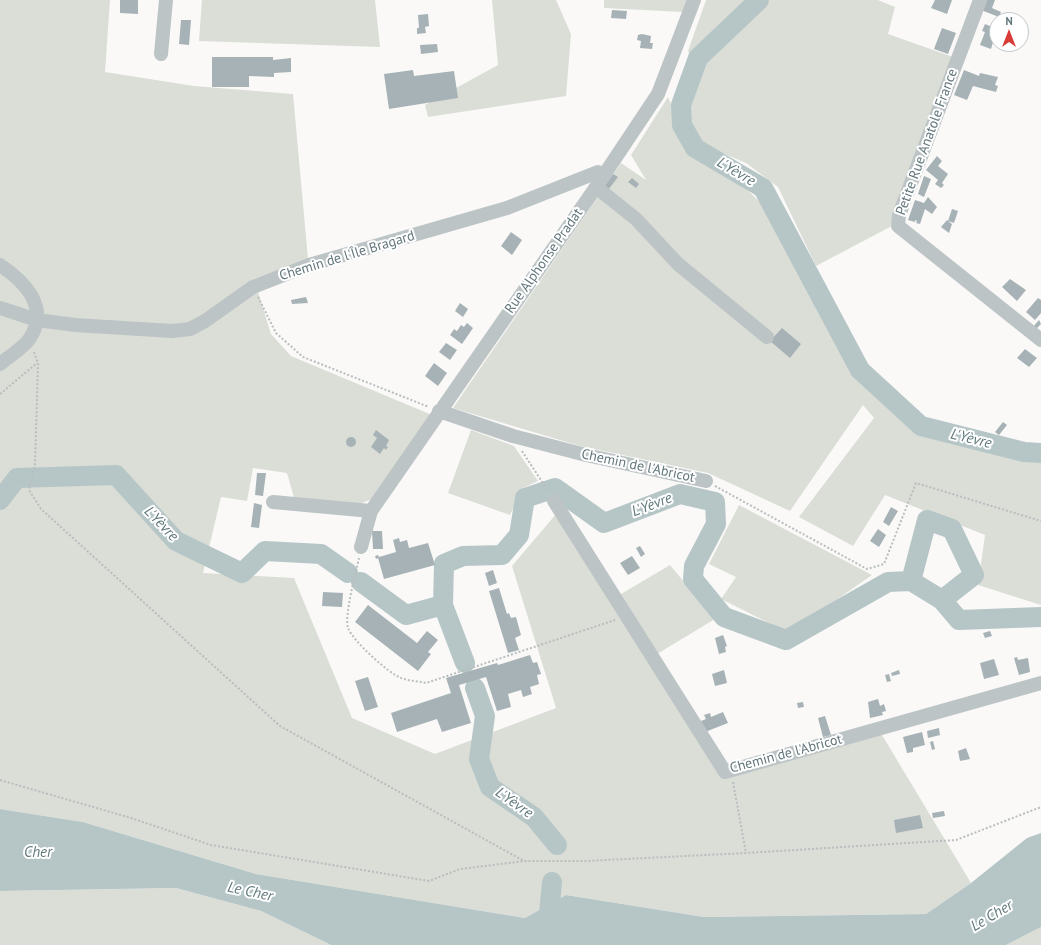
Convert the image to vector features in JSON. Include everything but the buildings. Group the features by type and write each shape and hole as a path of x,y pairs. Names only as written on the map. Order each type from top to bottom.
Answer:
{"street":[{"path":"161,54 166,0"},
{"name":"Rue Alphonse Pradat","path":"361,547 370,511 438,411 600,181 658,94 694,0"},
{"name":"Petite Rue Anatole France","path":"980,0 899,215 898,226 1041,340"},
{"name":"Chemin de l'Île Bragard","path":"0,308 37,320 97,327 172,331 190,329 205,321 253,287 309,265 507,208 598,172 600,181"},
{"path":"600,181 678,264 767,337"},
{"path":"0,264 24,284 35,302 37,320 30,339 0,364"},
{"name":"Chemin de l'Abricot","path":"438,411 513,436 586,455 706,481"},
{"name":"Chemin de l'Abricot","path":"554,501 725,772 731,769 1041,684"},
{"path":"273,502 370,511"}],"path":[{"path":"253,287 276,333 302,357 438,411"},
{"path":"30,339 38,363 35,466 29,490 41,509 280,726 525,861"},
{"path":"0,394 38,363"},
{"path":"513,436 554,501"},
{"name":"Chemin de l'Abricot","path":"706,481 867,569 884,564 916,483 1041,520"},
{"path":"361,547 347,618 348,628 360,645 400,678 426,683 627,616"},
{"path":"731,769 746,853"},
{"path":"0,780 131,818 211,845 429,881 460,869 525,861 585,861 956,840 1041,807"}],"shaded area":[{"path":"0,0 110,0 105,72 194,86 293,94 308,259 254,279 271,334 291,356 432,415 372,499 349,508 295,501 287,473 253,468 247,501 221,497 203,573 294,578 352,718 435,754 556,708 512,566 562,507 724,770 876,725 971,883 926,914 704,917 566,895 525,918 256,874 83,822 0,809"},
{"path":"202,0 375,0 380,47 199,41"},
{"path":"492,0 556,0 571,34 566,96 428,117 425,105 498,65"},
{"path":"604,0 688,0 683,12 604,8"},
{"path":"706,0 878,0 895,7 888,34 953,57 890,227 816,266 778,187 746,163 701,144 693,133 689,108 699,82 688,51"},
{"path":"668,97 691,148 736,179 767,209 858,377 904,420 934,437 1041,462 1041,605 978,585 985,535 885,495 853,546 799,517 874,418 863,405 790,511 708,473 580,446 453,408 621,163 646,180 631,155"},
{"path":"471,430 514,446 538,481 523,488 510,515 448,493"},
{"path":"739,505 872,575 789,633 721,599 736,577 709,564"},
{"path":"670,565 715,619 657,654 621,594"},
{"path":"176,888 261,911 331,945 0,945 0,891"},
{"path":"1041,927 1041,945 1006,945"}],"water":[{"name":"Cher","path":"0,809 83,822 256,874 525,918 566,895 704,917 926,914 971,883 1027,838 1041,833 1041,927 1006,945 331,945 261,911 176,888 0,891"}],"waterway":[{"name":"L'Yèvre","path":"759,0 698,58 681,105 682,125 695,148 763,188 860,370 921,426 1024,452 1041,453"},
{"name":"L'Yèvre","path":"0,500 17,478 116,475 176,541 242,573 265,551 321,554 348,573"},
{"name":"L'Yèvre","path":"465,663 443,605 444,564 463,556 502,555 519,535 525,498 555,488 604,523 680,494 715,502 716,524 694,566 693,579 724,617 786,640 888,582 911,581 942,600 959,620 1041,617"},
{"name":"L'Yèvre","path":"911,581 927,520 952,529 974,575 942,600"},
{"name":"L'Yèvre","path":"361,582 406,615 443,605"},
{"name":"L'Yèvre","path":"475,688 485,716 479,759 490,787 534,817 557,845"},
{"name":"L'Yèvre","path":"546,945 552,882"}],"water label":[{"name":"Le Cher","path":"250,892"},
{"name":"Le Cher","path":"992,916"}]}
